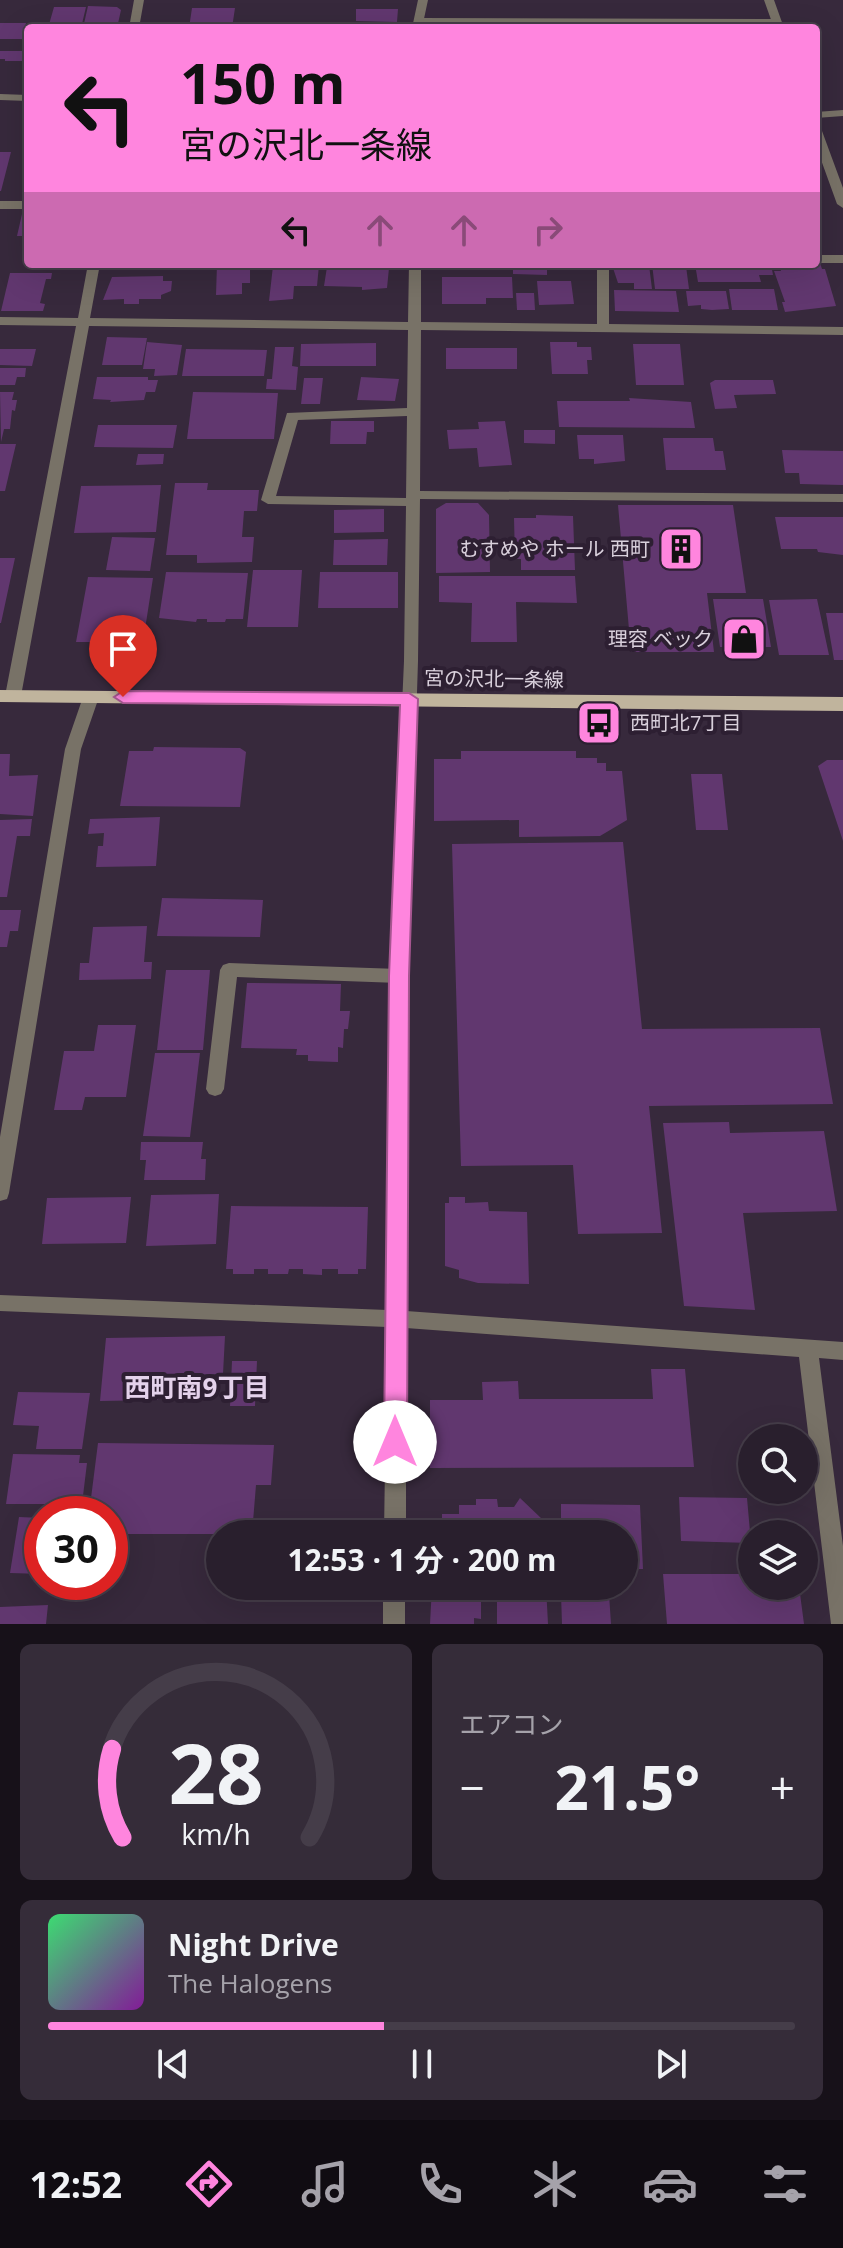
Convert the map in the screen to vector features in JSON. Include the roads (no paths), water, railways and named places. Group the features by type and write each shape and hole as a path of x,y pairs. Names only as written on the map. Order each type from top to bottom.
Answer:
{"main road":[{"name":"宮の沢北一条線","path":"7,696 843,704"}],"street":[{"path":"135,24 139,0"},
{"path":"418,24 423,0"},
{"path":"769,0 778,24"},
{"path":"0,97 24,98"},
{"path":"820,115 843,113"},
{"path":"820,142 843,204"},
{"path":"0,205 24,205"},
{"path":"820,259 843,259"},
{"path":"7,696 93,268"},
{"path":"395,1520 399,976 414,499 412,328 415,268"},
{"path":"603,268 603,329"},
{"path":"0,321 843,331"},
{"path":"414,412 292,416 268,500 843,498"},
{"path":"0,1193 73,749 91,697"},
{"path":"215,1089 229,970 399,976"},
{"path":"0,1303 396,1319 843,1351"},
{"path":"808,1348 842,1624"},
{"path":"394,1600 394,1624"}],"place":[{"name":"むすめや ホール 西町","path":"681,549"},
{"name":"理容 ベック","path":"744,639"},
{"name":"西町北7丁目","path":"599,723"}],"district":[{"name":"西町南9丁目","path":"197,1388"}]}
